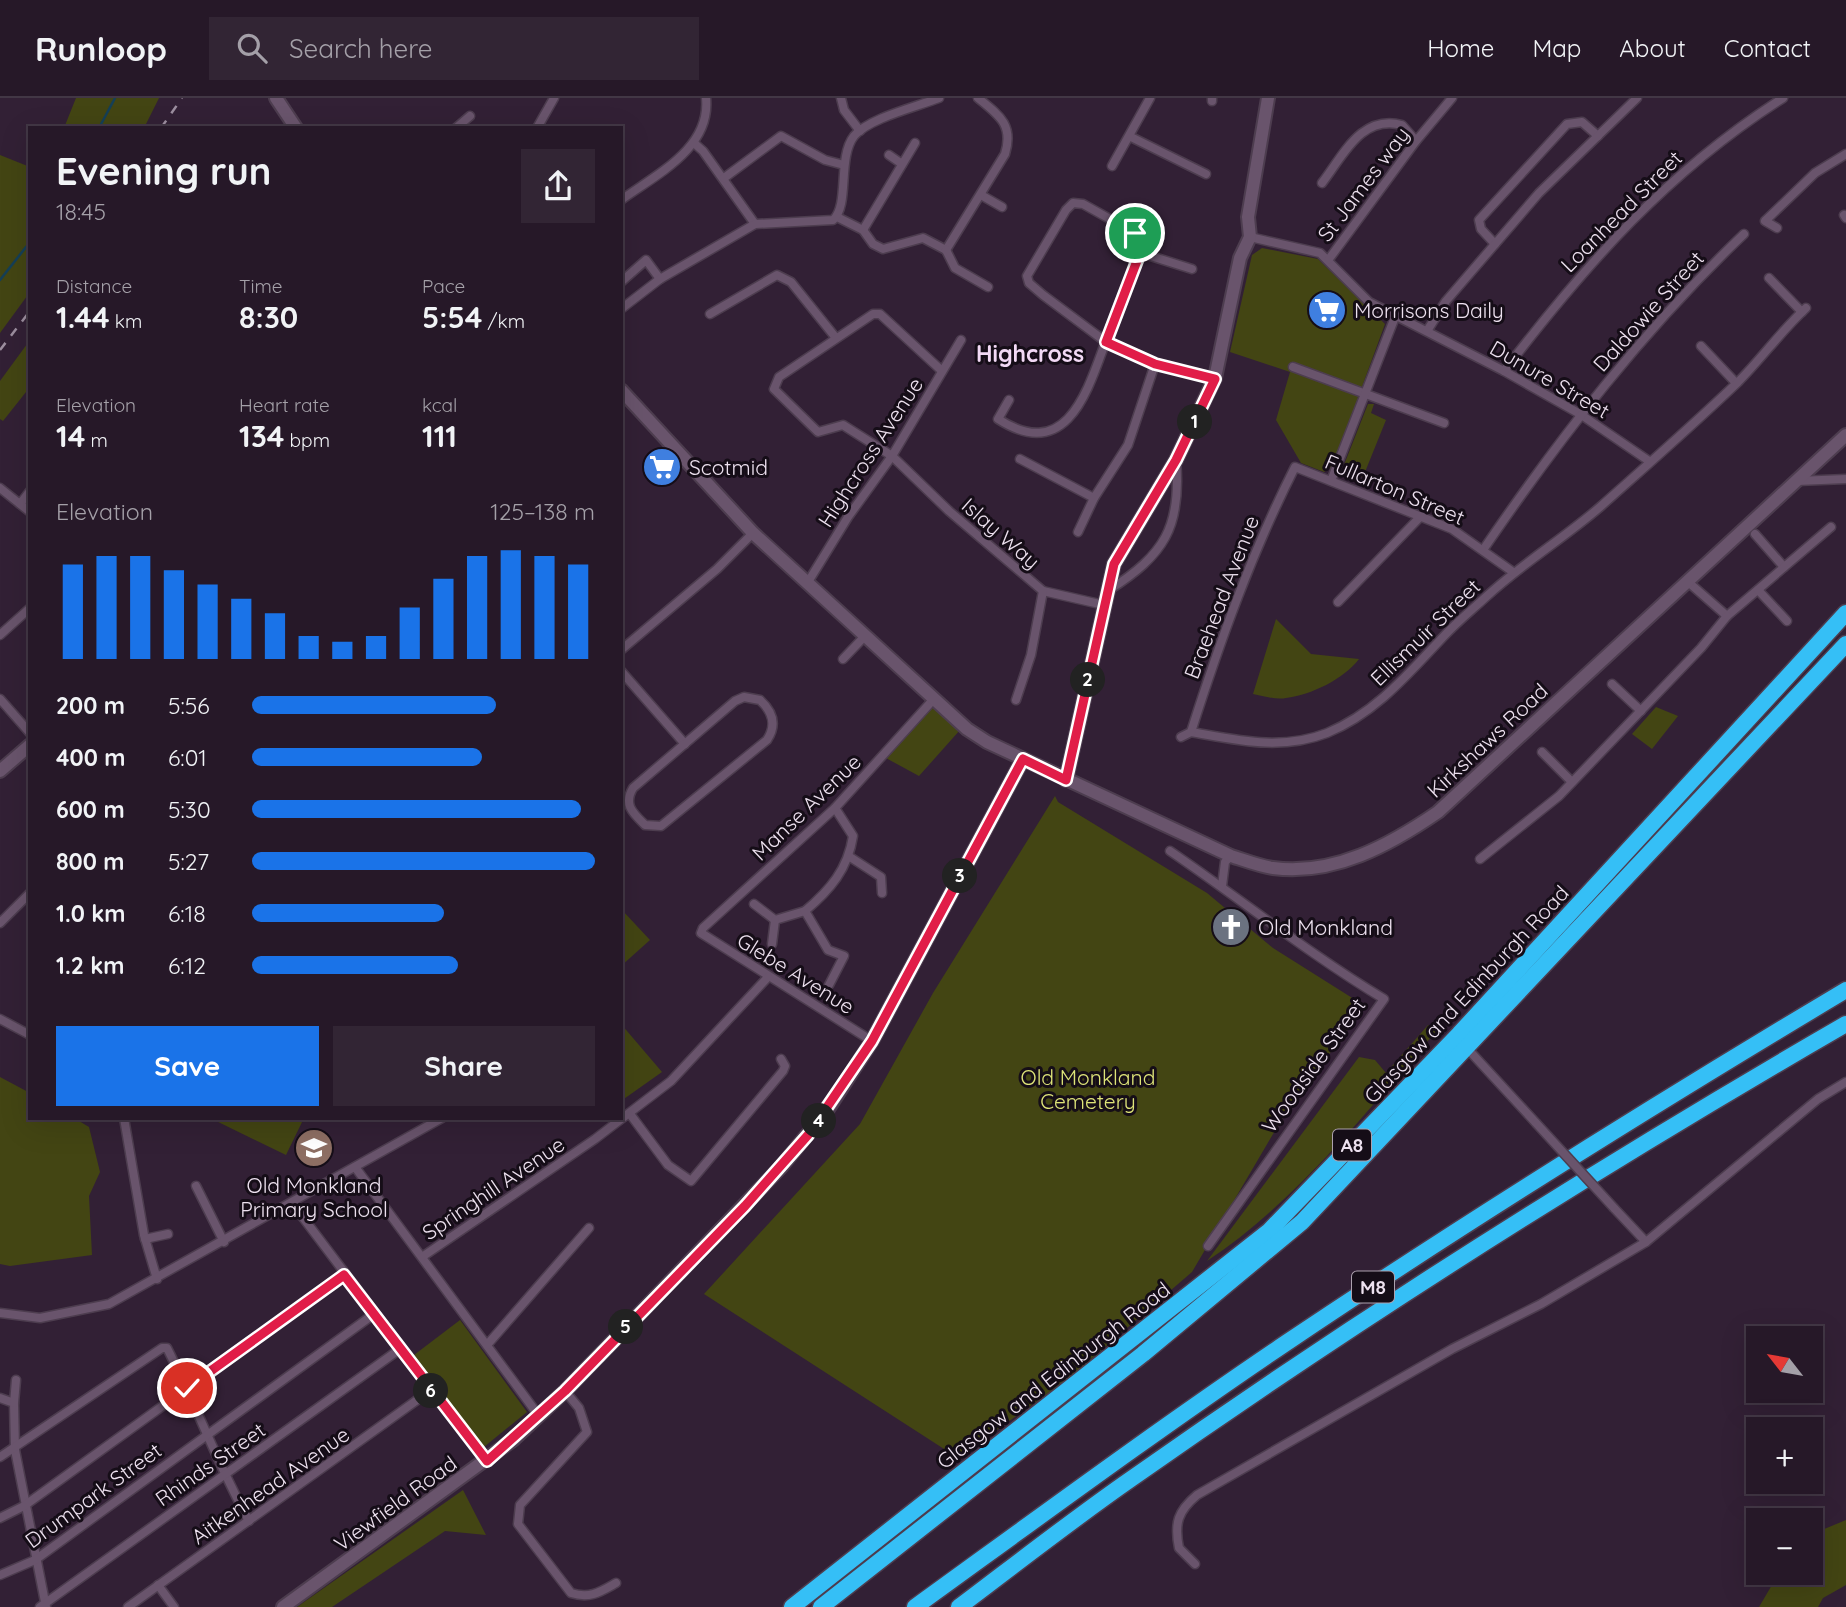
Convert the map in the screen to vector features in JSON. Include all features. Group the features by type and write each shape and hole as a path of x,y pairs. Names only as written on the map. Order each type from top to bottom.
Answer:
{"highway":[{"name":"Glasgow and Edinburgh Road","path":"792,1607 1269,1231 1459,1034 1846,614"},
{"name":"Glasgow and Edinburgh Road","path":"821,1607 1143,1354 1302,1222 1846,644"},
{"name":"M8","path":"915,1607 1116,1461 1287,1343 1675,1093 1846,990"},
{"name":"M8","path":"959,1607 1129,1480 1290,1371 1687,1116 1846,1024"}],"street":[{"path":"276,98 295,126"},
{"path":"538,126 554,98"},
{"path":"623,198 694,143 706,121 706,98"},
{"path":"841,98 844,110 860,131"},
{"path":"837,217 849,146 860,131 871,123 939,98"},
{"path":"946,250 1005,155 1009,140 1005,121 978,98"},
{"path":"1112,166 1131,137 1150,98"},
{"path":"623,392 753,533 932,701 967,729 1066,780 1106,592 1122,547 1176,460 1215,379 1240,258 1250,237 1248,217 1268,98"},
{"name":"St James way","path":"1329,259 1416,141 1452,98"},
{"path":"1427,331 1447,301 1539,193 1637,98"},
{"name":"Loanhead Street","path":"1504,371 1559,300 1663,188 1744,123 1783,98"},
{"path":"458,126 470,116"},
{"path":"1494,244 1481,229 1479,220 1567,124 1582,122 1598,136"},
{"path":"1322,183 1363,130 1373,124 1402,125 1416,141"},
{"path":"724,178 781,136 825,160 844,165"},
{"path":"1131,137 1206,174"},
{"path":"694,143 724,178 755,224"},
{"path":"863,230 915,143"},
{"path":"1777,228 1765,221 1815,173 1846,154"},
{"path":"889,155 902,164"},
{"path":"981,195 1002,206"},
{"path":"1009,400 998,419 1019,432 1050,429 1068,420 1089,389 1106,342 1140,253 1142,241 1135,233 1083,204 1073,203 1066,210 1027,276 1029,283 1106,342 1155,364 1215,379"},
{"path":"837,217 863,230 877,248 883,249 923,238 946,250 955,268 988,287"},
{"path":"623,307 660,279 755,224 833,220 837,217"},
{"name":"Daldowie Street","path":"1483,550 1580,414 1684,291 1744,234"},
{"path":"1250,237 1310,250 1329,259"},
{"path":"1140,253 1192,269"},
{"name":"Dunure Street","path":"1329,259 1353,290 1395,317 1504,371 1580,414 1649,461"},
{"path":"623,280 646,260 660,279"},
{"path":"710,314 776,275 791,282 836,338 873,314 880,314 942,372"},
{"name":"Ellismuir Street","path":"1191,732 1256,743 1283,743 1329,732 1393,691 1445,634 1513,572 1597,509 1736,383 1804,310 1769,278"},
{"path":"1331,481 1395,317"},
{"name":"Islay Way","path":"836,338 779,377 775,389 818,432 843,425 892,456 949,511 1042,591 1104,605"},
{"name":"Highcross Avenue","path":"808,582 848,517 892,456 961,340"},
{"path":"1701,346 1736,383"},
{"path":"1078,532 1094,498 1128,445 1155,364"},
{"path":"1293,367 1444,423"},
{"name":"Kirkshaws Road","path":"1066,780 1231,856 1271,868 1317,867 1389,844 1438,812 1846,435"},
{"path":"1020,459 1094,498"},
{"path":"1106,592 1139,569 1167,540 1172,526 1178,484 1176,460"},
{"name":"Fullarton Street","path":"1295,467 1452,529 1513,572"},
{"name":"Braehead Avenue","path":"1191,732 1242,584 1266,525 1295,467"},
{"path":"1794,482 1846,479"},
{"path":"0,488 28,510"},
{"path":"20,504 28,494"},
{"path":"1338,602 1421,516"},
{"path":"1480,859 1572,782 1727,616 1831,527"},
{"path":"623,648 717,569 753,533"},
{"path":"1755,534 1784,567"},
{"path":"1687,581 1727,616"},
{"path":"1758,590 1787,621"},
{"path":"1016,700 1031,655 1042,591"},
{"path":"0,635 28,610"},
{"path":"843,659 864,637"},
{"path":"623,673 685,744"},
{"path":"1612,684 1641,711"},
{"path":"744,697 760,700 772,714 774,724 766,740 661,826 645,825 629,808 628,797 633,788 685,744 744,697"},
{"path":"0,699 28,731"},
{"name":"Manse Avenue","path":"701,933 702,928 835,808 932,701"},
{"path":"1181,737 1191,732"},
{"path":"0,771 28,748"},
{"path":"1542,752 1572,782"},
{"name":"Viewfield Road","path":"283,1607 487,1461 539,1416 781,1167 828,1109 872,1041 1023,759"},
{"path":"775,920 805,911 828,891 850,857 853,836 835,808"},
{"name":"Woodside Street","path":"1170,851 1222,886 1300,946 1384,999 1208,1246"},
{"path":"1222,886 1225,862 1231,856"},
{"path":"850,857 881,877 883,892"},
{"path":"0,923 28,895"},
{"path":"754,904 775,920"},
{"path":"805,911 828,950 844,956 829,985"},
{"path":"772,944 775,920"},
{"name":"Glebe Avenue","path":"701,933 872,1041"},
{"name":"Springhill Avenue","path":"623,1119 671,1081 731,1020 768,977"},
{"path":"0,1019 28,1034"},
{"path":"1465,1046 1646,1242"},
{"path":"630,1114 668,1165 691,1181 783,1071 785,1066 781,1059"},
{"path":"1195,1564 1178,1548 1176,1520 1184,1506 1197,1495 1452,1349 1541,1304 1646,1242 1818,1099 1846,1082"},
{"path":"124,1120 145,1239 158,1279"},
{"path":"0,1313 15,1317 62,1315 109,1304 438,1120"},
{"name":"Springhill Avenue","path":"422,1257 621,1120"},
{"path":"355,1167 539,1416"},
{"path":"195,1186 224,1242"},
{"path":"292,1203 431,1391 487,1461"},
{"path":"487,1345 589,1228"},
{"path":"145,1239 168,1234"},
{"path":"0,1518 24,1506 344,1275"},
{"name":"Drumpark Street","path":"0,1575 35,1560 374,1314"},
{"path":"0,1457 15,1450 162,1348 167,1348 208,1432 224,1476 248,1521"},
{"name":"Rhinds Street","path":"44,1606 400,1349"},
{"path":"16,1380 15,1450 44,1606"},
{"name":"Aitkenhead Avenue","path":"128,1607 431,1391"},
{"path":"565,1391 579,1408 587,1432 520,1505 518,1524 571,1593 583,1597 596,1594 616,1583"},
{"path":"0,1398 14,1403"},
{"path":"158,1585 174,1607"}],"green space":[{"path":"76,98 159,98 145,126 65,126"},
{"path":"0,155 28,166 28,295 0,333"},
{"path":"1262,248 1318,259 1385,324 1333,466 1324,472 1301,463 1276,420 1290,372 1230,352 1252,255"},
{"path":"28,343 28,390 3,421 0,419 0,381"},
{"path":"1368,404 1374,404 1371,413 1386,420 1363,477 1353,473 1350,480 1340,475"},
{"path":"1276,619 1311,654 1359,659 1336,679 1306,693 1282,698 1253,694"},
{"path":"933,705 960,730 919,776 884,757"},
{"path":"1656,707 1678,716 1652,749 1632,734"},
{"name":"Old Monkland Cemetery","path":"1055,796 1058,802 1207,893 1273,948 1365,1006 1286,1112 1192,1272 1069,1378 958,1458 704,1294 860,1124 933,993"},
{"path":"623,911 650,940 623,964"},
{"path":"1428,1025 1438,1029 1330,1153 1271,1211 1207,1261 1359,1057 1375,1060 1386,1073"},
{"path":"623,1026 662,1072 623,1100"},
{"path":"0,1077 28,1092 28,1120 77,1120 89,1127 100,1172 89,1196 92,1255 10,1266 0,1264"},
{"path":"214,1120 303,1120 286,1155"},
{"path":"460,1320 527,1412 484,1447 414,1355"},
{"path":"463,1490 486,1535 445,1531 332,1607 297,1607"},
{"path":"1846,1520 1846,1585 1823,1598 1818,1607 1759,1607 1772,1585 1823,1585 1823,1530"}],"waterway":[{"path":"100,126 115,98"},
{"path":"0,280 28,245"}],"railway":[{"path":"162,126 182,98"},
{"path":"0,350 28,314"}],"place":[{"name":"Morrisons Daily","path":"1327,310"},
{"name":"Scotmid","path":"662,467"},
{"name":"Old Monkland","path":"1231,927"},
{"name":"Old Monkland Primary School","path":"314,1148"}],"district":[{"name":"Highcross","path":"1030,353"}],"route":[{"path":"187,1388 344,1275 487,1461 565,1391 745,1206 808,1135 853,1073 872,1041 1023,759 1066,780 1114,564 1176,460 1215,379 1155,364 1106,342 1140,253 1142,241 1135,233"}]}
